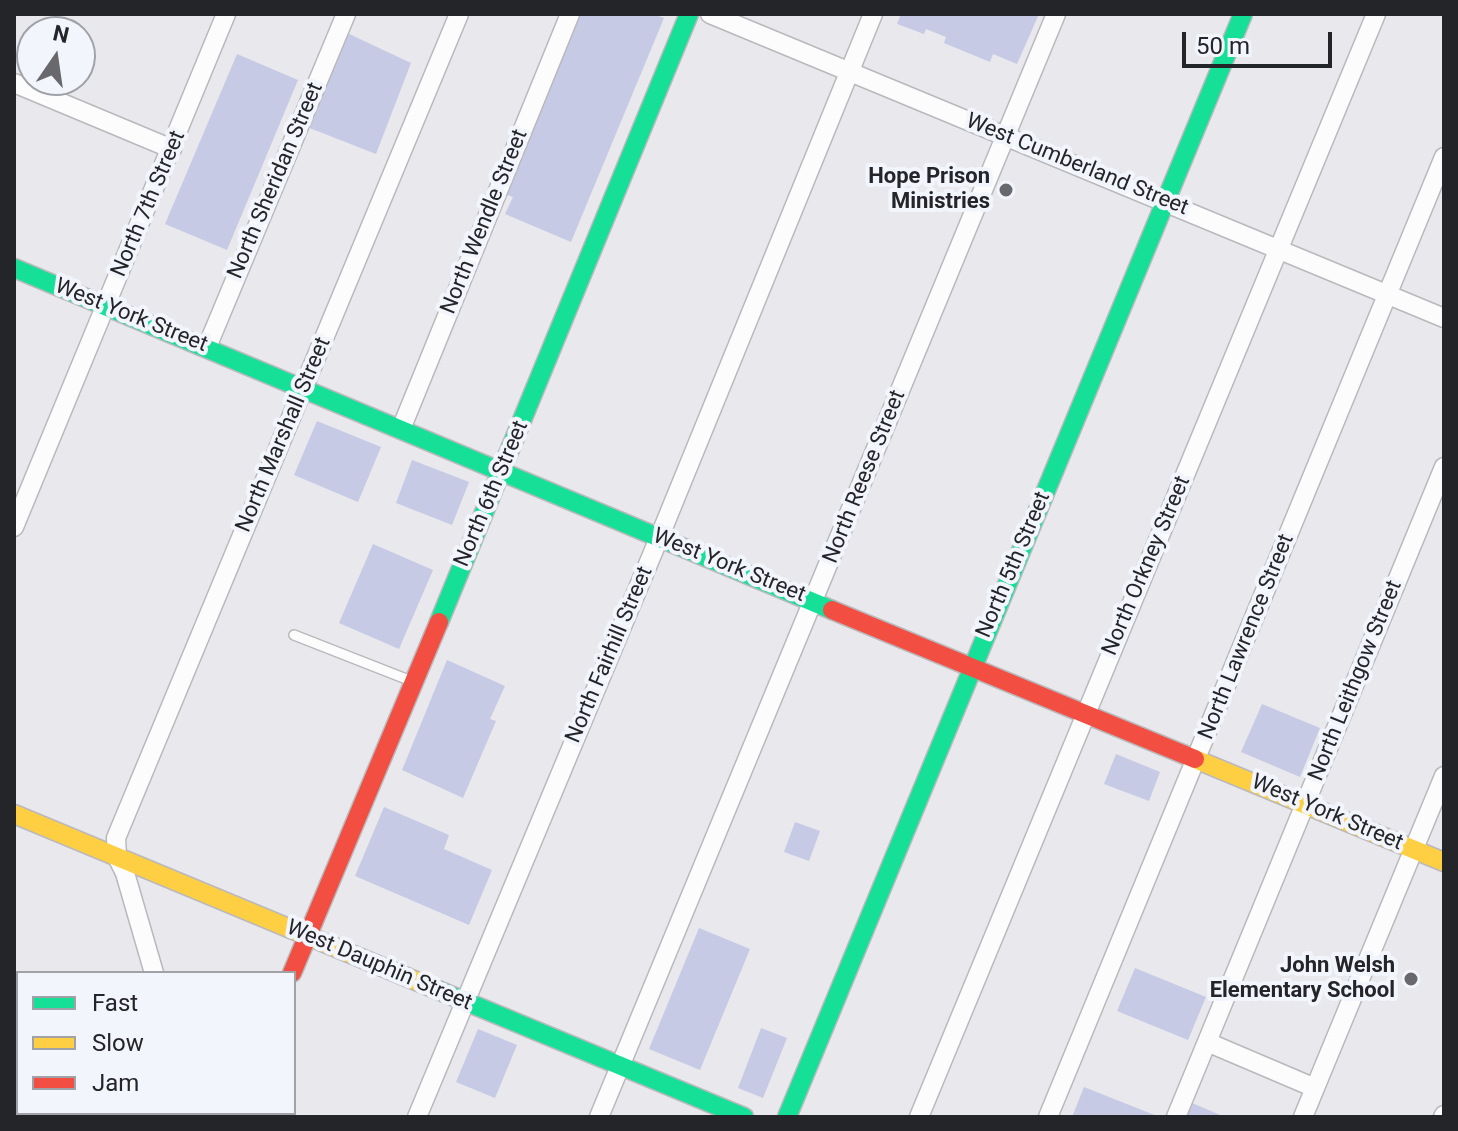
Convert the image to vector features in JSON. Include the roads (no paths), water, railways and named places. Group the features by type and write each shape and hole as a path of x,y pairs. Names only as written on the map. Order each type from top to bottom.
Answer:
{"street":[{"name":"North 7th Street","path":"14,527 226,14"},
{"name":"North Sheridan Street","path":"207,347 346,14"},
{"name":"North Marshall Street","path":"117,857 116,838 459,14"},
{"name":"North Wendle Street","path":"401,429 570,14"},
{"name":"North 6th Street","path":"293,971 502,472 689,14"},
{"name":"West Cumberland Street","path":"710,14 1444,318"},
{"name":"North Fairhill Street","path":"417,1117 659,538 873,14"},
{"name":"North Reese Street","path":"599,1117 1056,14"},
{"name":"North 5th Street","path":"787,1117 1243,14"},
{"name":"North Orkney Street","path":"919,1117 1376,14"},
{"path":"14,83 172,149"},
{"name":"North Lawrence Street","path":"1048,1117 1444,157"},
{"name":"West York Street","path":"14,268 1444,862"},
{"name":"North Leithgow Street","path":"1176,1117 1444,467"},
{"path":"1303,1117 1444,776"},
{"name":"West Dauphin Street","path":"14,814 744,1117"},
{"path":"117,857 125,873 153,971"},
{"path":"1207,1042 1315,1088"}],"lane":[{"path":"294,635 414,682"}],"place":[{"name":"Hope Prison Ministries","path":"1006,190"},
{"name":"John Welsh Elementary School","path":"1411,979"}]}
